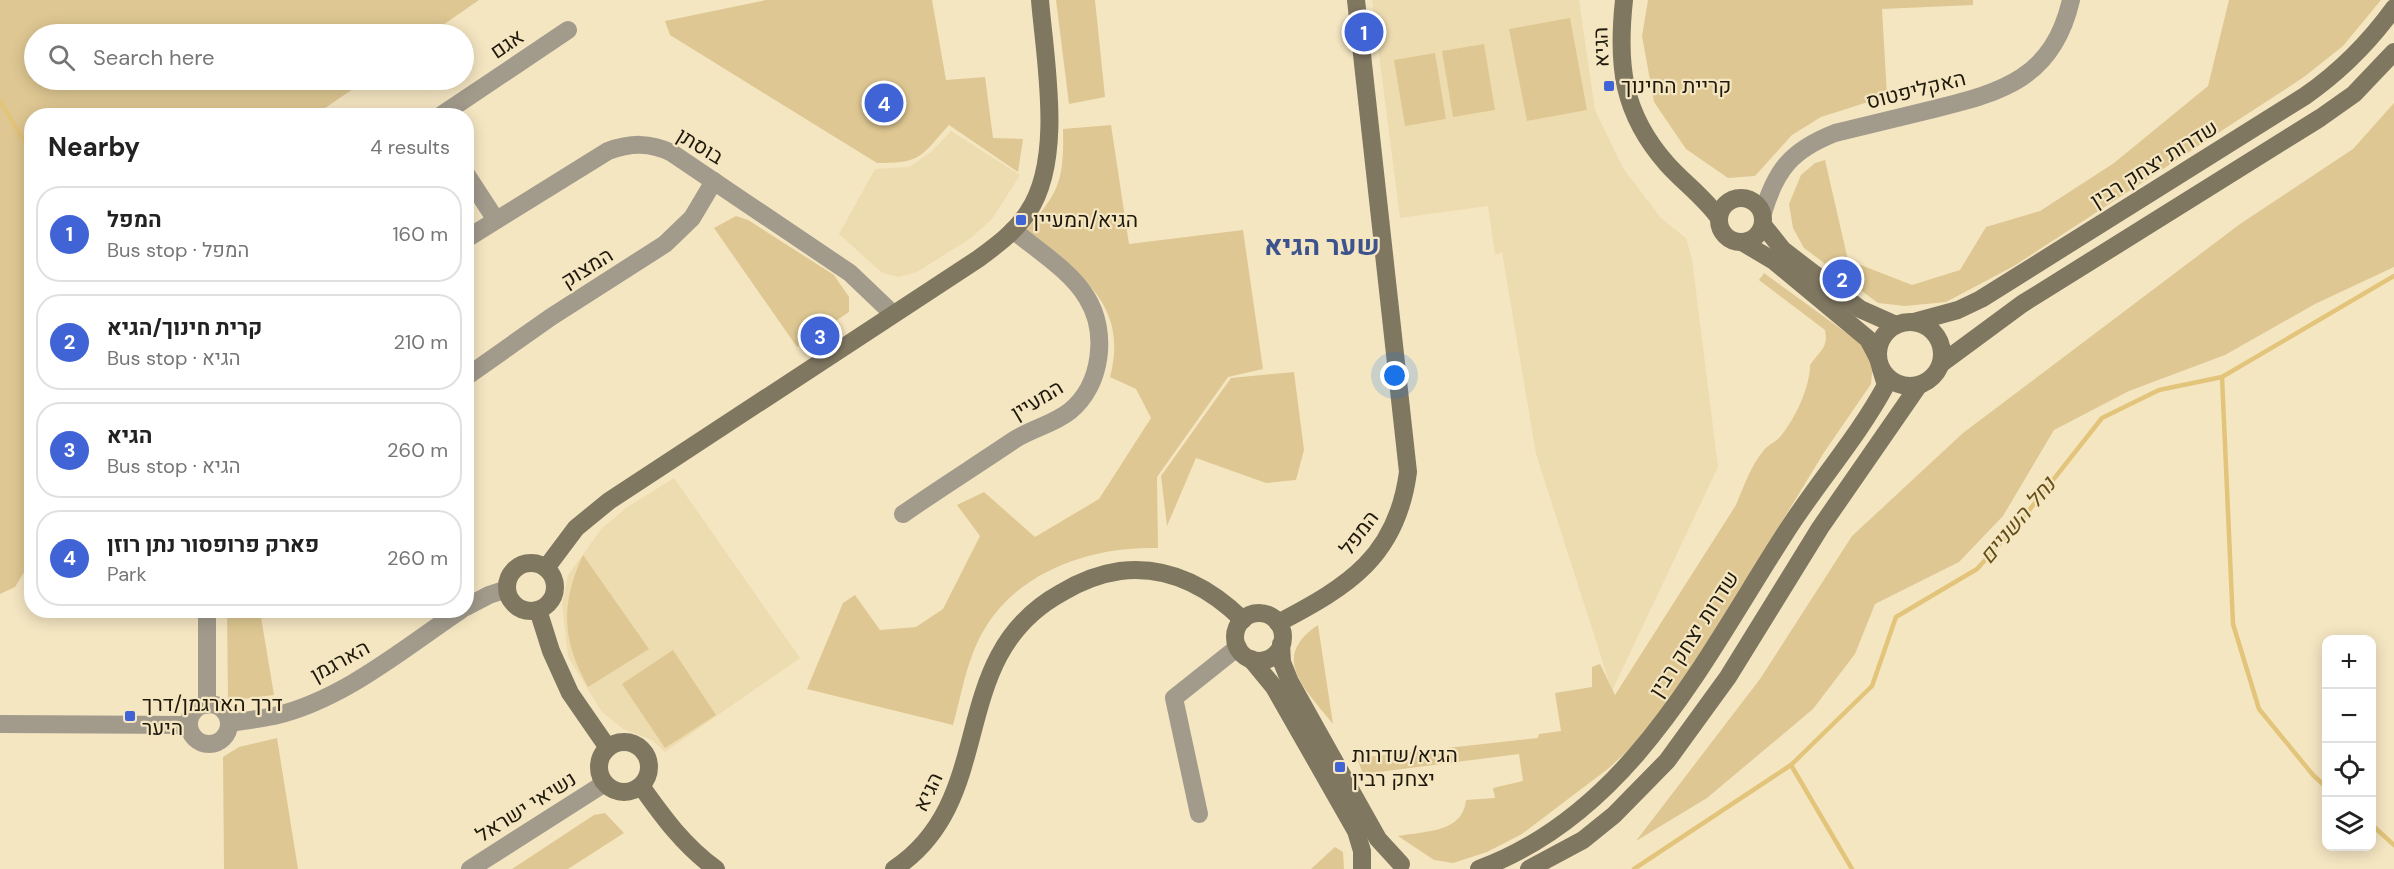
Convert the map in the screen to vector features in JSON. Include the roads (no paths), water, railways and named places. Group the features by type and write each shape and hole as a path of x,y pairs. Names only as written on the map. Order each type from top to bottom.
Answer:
{"street":[{"path":"546,568 576,528 609,501 978,259 1013,230 1036,199 1045,175 1049,151 1040,0"},
{"name":"המפל","path":"1278,623 1338,588 1373,559 1397,521 1407,481 1407,443 1356,0"},
{"name":"האקליפטוס","path":"1763,219 1774,181 1783,167 1793,156 1814,141 1835,133 1990,95 2016,83 2052,48 2067,21 2072,0"},
{"name":"הגיא","path":"1625,3 1620,27 1626,93 1636,121 1651,144 1719,218"},
{"name":"שדרות יצחק רבין","path":"1914,322 1958,310 1981,299 2306,96 2337,74 2359,52 2394,8"},
{"name":"אגם","path":"452,108 568,30"},
{"path":"1529,869 1583,840 1614,815 1667,761 1728,677 1820,528 1919,385 1929,380 1942,363 2022,304 2320,118 2354,94 2394,52"},
{"name":"בוסתן","path":"474,234 599,156 634,144 664,149 850,273 893,314"},
{"name":"הגיא","path":"1678,175 1734,199"},
{"name":"המצוק","path":"474,370 551,317 665,244 692,218 714,181"},
{"path":"474,186 496,220"},
{"path":"1896,325 1860,309 1783,249 1754,201 1748,198 1734,199 1724,206 1719,218 1720,225 1728,237 1742,242 1773,261 1868,339 1879,363 1897,384 1919,385"},
{"path":"1742,242 1756,237 1763,219"},
{"name":"המעיין","path":"903,514 1023,435 1071,411 1093,383 1098,364 1099,340 1096,319 1088,298 1077,285 1013,230"},
{"path":"1879,363 1883,337 1896,325 1914,322 1925,325 1934,332 1940,341 1942,363"},
{"name":"שדרות יצחק רבין","path":"1479,869 1507,859 1567,820 1613,779 1647,744 1706,663 1798,513 1868,417 1886,385 1879,363"},
{"path":"531,562 546,568 554,580 554,595 550,601 538,610 524,610 512,602 507,589 507,581 516,568 531,562"},
{"name":"הגיא","path":"894,869 907,860 935,829 958,788 992,666 1015,629 1039,607 1091,578 1120,571 1149,570 1165,572 1194,584 1243,620"},
{"path":"474,602 489,594 507,589"},
{"path":"538,610 551,651 570,693 608,748"},
{"path":"1362,869 1362,851 1356,831 1274,687 1245,653 1236,633 1243,620 1260,613 1270,616 1278,623 1283,633 1282,662 1290,682 1378,839 1405,866"},
{"path":"207,618 207,705"},
{"name":"הארגמן","path":"229,723 275,716 333,693 372,670 449,618"},
{"path":"1198,814 1174,698 1245,653 1270,658 1281,644"},
{"path":"207,705 219,707 229,723 222,740 210,744 193,737 189,725 192,714 207,705"},
{"path":"0,724 189,725"},
{"path":"624,742 641,748 646,755 649,771 640,786 626,792 618,791 605,783 601,776 600,761 608,748 624,742"},
{"name":"נשיאי ישראל","path":"470,869 605,783"},
{"path":"640,786 670,826 698,856 716,869"},
{"path":"1370,869 1384,862 1405,866"}],"waterway":[{"path":"0,101 24,141"},
{"name":"נחל השניים","path":"1634,869 1791,765 1872,686 1896,617 1977,569 2019,523 2102,418 2159,390 2222,377 2394,276"},
{"path":"2222,377 2233,624 2259,709 2322,783"},
{"path":"1791,765 1852,869"},
{"path":"2376,829 2394,845"}],"place":[{"name":"המפל","path":"1364,32"},
{"name":"קריית החינוך","path":"1609,86"},
{"name":"פארק פרופסור נתן רוזן","path":"884,103"},
{"name":"הגיא/המעיין","path":"1021,220"},
{"name":"קרית חינוך/הגיא","path":"1842,279"},
{"name":"הגיא","path":"820,336"},
{"name":"דרך הארגמן/דרך היער","path":"130,716"},
{"name":"הגיא/שדרות יצחק רבין","path":"1340,767"}],"district":[{"name":"שער הגיא","path":"1322,246"}]}
